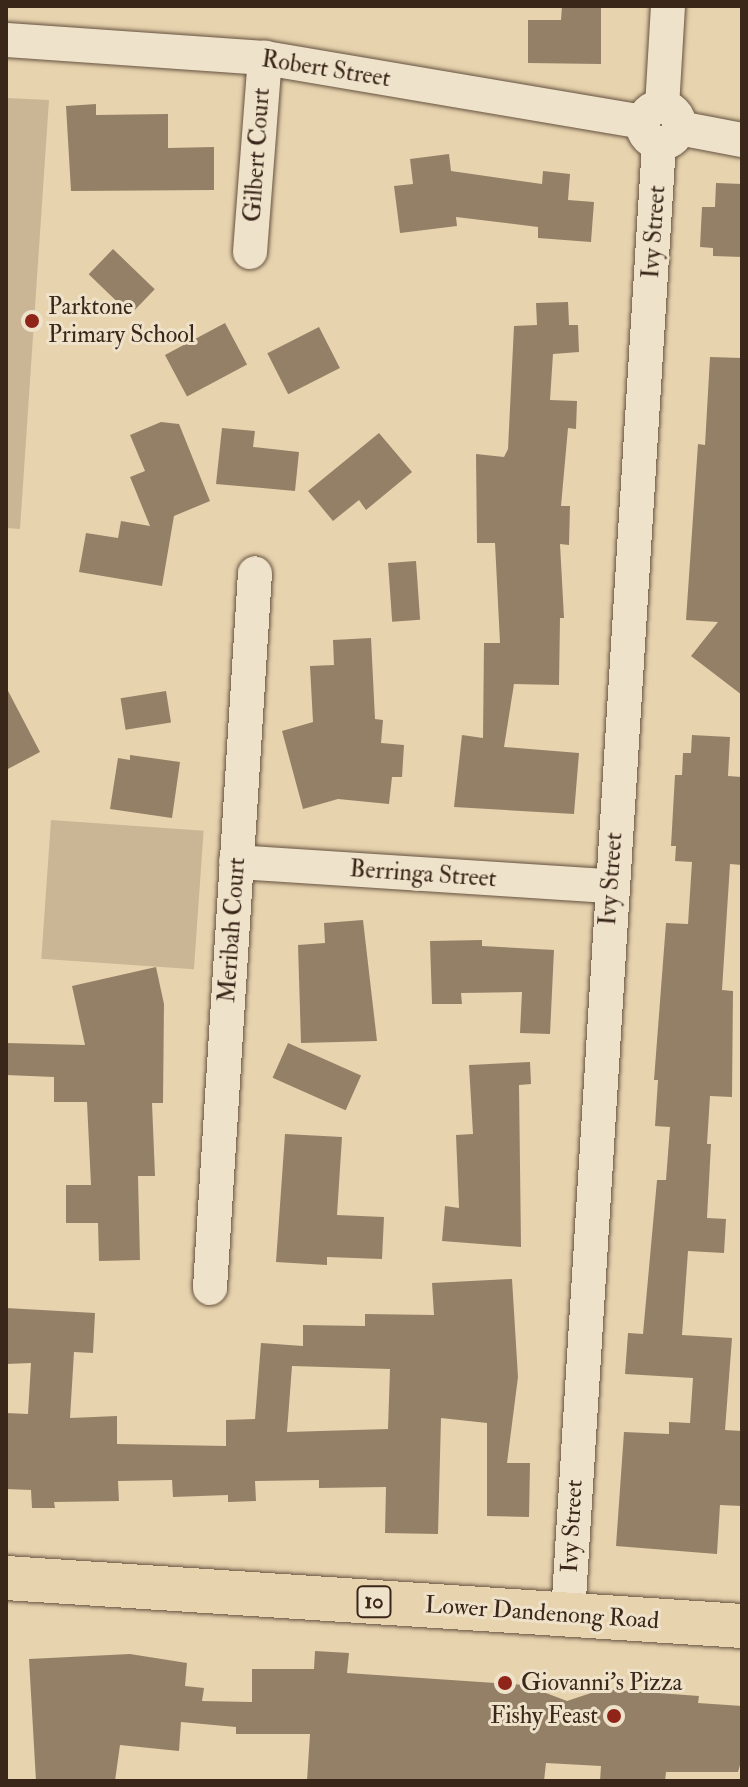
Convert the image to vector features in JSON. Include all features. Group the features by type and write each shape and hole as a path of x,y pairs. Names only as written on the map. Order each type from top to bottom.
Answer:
{"highway":[{"name":"Lower Dandenong Road","path":"6,1578 742,1626"}],"street":[{"name":"Ivy Street","path":"568,1615 668,6"},
{"name":"Robert Street","path":"6,40 265,58 742,140"},
{"name":"Gilbert Court","path":"250,252 265,58"},
{"name":"Meribah Court","path":"210,1288 255,573"},
{"name":"Berringa Street","path":"236,862 611,886"}],"shaded area":[{"path":"6,98 49,100 20,529 6,528"},
{"path":"51,820 204,831 194,969 41,959"}],"building":[{"path":"562,6 601,6 601,64 528,63 528,20 561,20"},
{"path":"96,104 96,115 168,114 168,148 214,147 214,190 71,191 66,106"},
{"path":"449,154 451,171 542,184 543,171 570,174 568,200 594,202 591,242 538,238 538,227 456,217 457,226 400,233 394,186 413,184 410,159"},
{"path":"716,183 742,184 742,257 713,256 713,248 700,247 702,207 715,207"},
{"path":"113,249 155,289 130,314 89,274"},
{"path":"568,302 569,325 578,325 579,352 553,354 550,400 577,401 576,429 568,428 561,506 570,506 569,545 560,544 564,618 560,618 559,685 514,684 504,747 579,753 574,814 454,807 462,735 483,738 484,643 500,643 495,543 477,543 476,454 504,457 508,449 514,326 537,325 536,303"},
{"path":"225,323 247,364 187,396 165,355"},
{"path":"319,327 340,368 288,394 267,353"},
{"path":"710,357 742,358 742,695 691,656 718,622 686,620 698,444 705,445"},
{"path":"161,422 179,424 210,501 174,516 162,586 79,572 86,533 118,538 121,521 150,526 130,477 145,471 130,435"},
{"path":"222,428 255,431 253,447 299,452 295,491 216,484"},
{"path":"379,433 412,472 366,510 359,500 333,521 308,491"},
{"path":"416,561 420,620 392,622 388,563"},
{"path":"371,638 375,719 383,720 381,743 404,745 402,777 392,777 389,804 338,799 303,809 282,731 313,722 310,666 334,665 333,640"},
{"path":"6,687 40,752 6,770"},
{"path":"166,691 171,723 126,730 121,698"},
{"path":"692,735 730,737 728,776 742,777 742,865 730,864 722,990 733,991 732,1097 710,1096 707,1144 711,1144 707,1218 726,1219 724,1253 688,1251 682,1335 732,1338 725,1430 742,1431 742,1506 720,1505 717,1554 616,1546 624,1432 669,1434 669,1422 690,1423 693,1378 625,1374 628,1333 643,1334 657,1180 666,1180 670,1127 655,1126 658,1080 654,1080 666,923 688,924 692,862 675,861 676,846 671,846 675,775 682,775 683,753 691,753"},
{"path":"130,755 180,762 172,818 110,809 118,758 130,760"},
{"path":"363,920 377,1041 301,1043 298,945 325,943 324,923"},
{"path":"482,940 482,946 554,950 550,1034 520,1033 522,992 461,993 462,1004 432,1004 430,941"},
{"path":"156,967 164,1004 163,1103 152,1103 155,1176 138,1176 140,1260 99,1261 98,1223 66,1223 66,1185 91,1185 87,1102 54,1102 54,1077 6,1075 6,1043 85,1045 72,986"},
{"path":"288,1043 361,1076 346,1110 273,1078"},
{"path":"530,1062 531,1084 519,1085 521,1247 442,1241 445,1206 459,1208 456,1135 473,1134 469,1065"},
{"path":"285,1134 342,1137 337,1215 384,1217 382,1259 327,1257 327,1265 276,1262"},
{"path":"512,1279 518,1377 507,1463 530,1463 529,1517 487,1516 487,1423 441,1418 438,1534 385,1533 386,1487 319,1488 319,1480 255,1481 256,1501 228,1502 228,1495 173,1497 172,1480 118,1481 119,1501 54,1502 55,1508 32,1508 31,1490 6,1489 6,1413 28,1414 31,1363 6,1364 6,1308 95,1313 93,1353 74,1352 70,1418 117,1416 117,1444 226,1446 226,1420 255,1419 261,1343 303,1346 303,1325 365,1326 365,1314 434,1315 432,1283","holes":["292,1366 390,1369 388,1429 287,1432"]},
{"path":"315,1651 349,1653 347,1673 525,1685 567,1701 603,1689 699,1696 698,1703 742,1706 742,1758 738,1772 666,1772 665,1781 600,1781 601,1766 546,1763 544,1781 307,1781 310,1734 236,1734 236,1727 181,1722 179,1751 120,1745 115,1781 36,1781 29,1659 130,1654 187,1663 185,1686 204,1688 202,1701 252,1702 252,1669 314,1669"}],"place":[{"name":"Parktone Primary School","path":"32,321"},
{"name":"Giovanni's Pizza","path":"505,1683"},
{"name":"Fishy Feast","path":"614,1716"}]}
